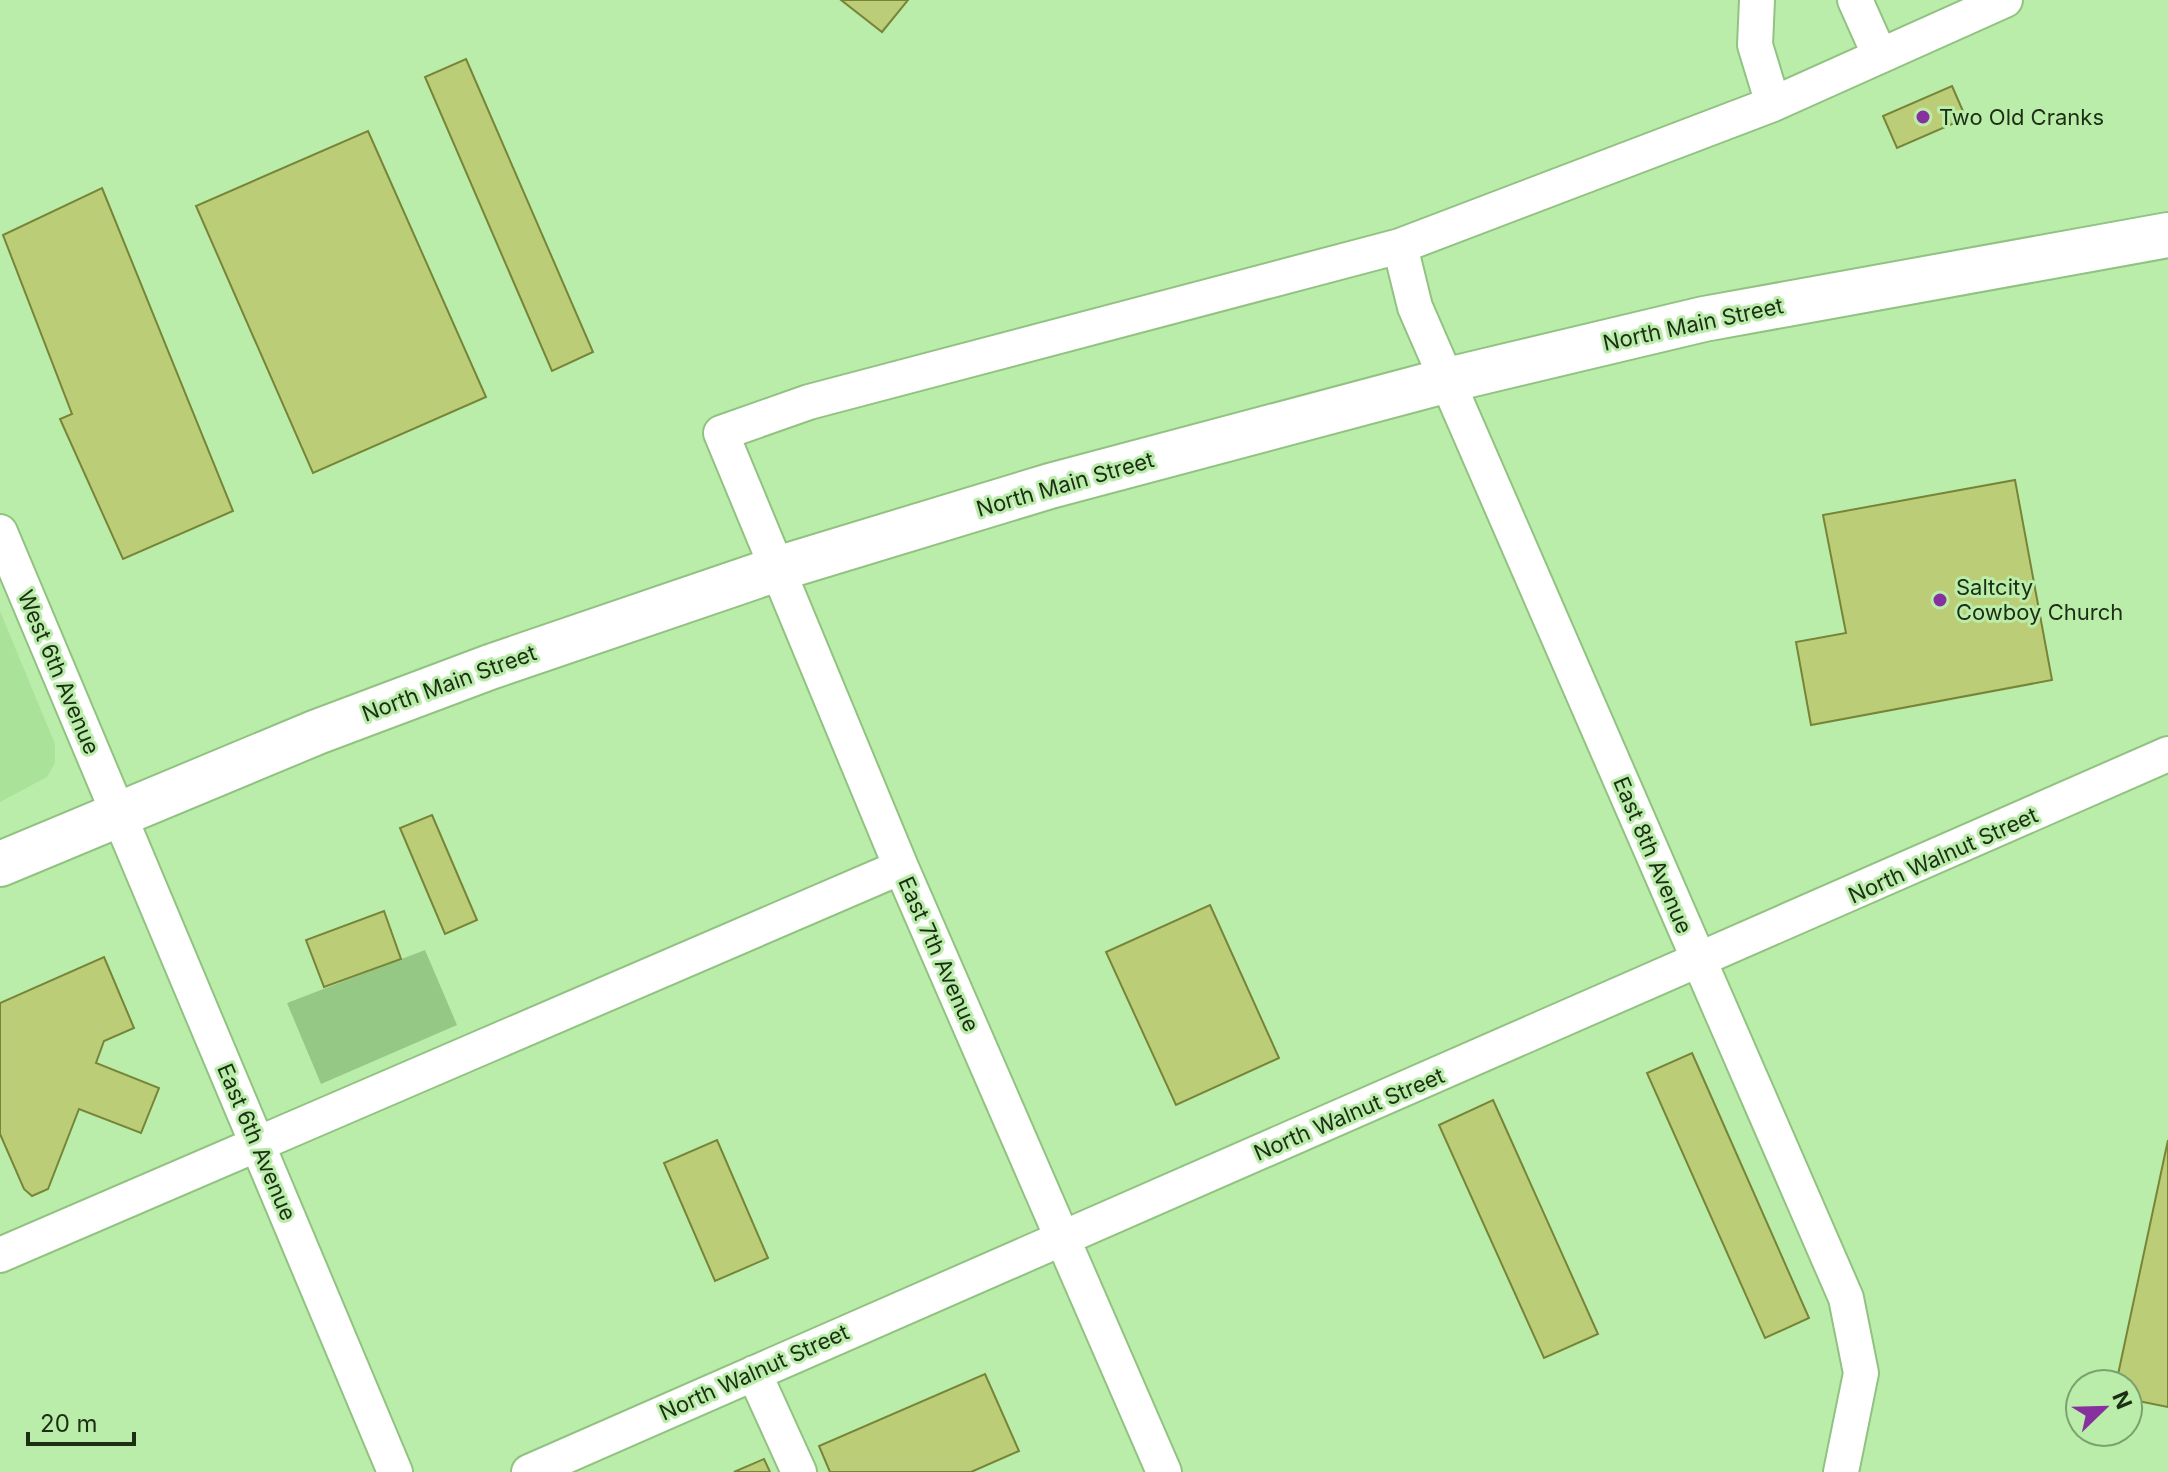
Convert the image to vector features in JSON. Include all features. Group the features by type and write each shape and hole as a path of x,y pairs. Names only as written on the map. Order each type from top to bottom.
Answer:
{"main road":[{"name":"North Main Street","path":"0,864 118,813 490,667 777,569 1050,486 1448,380 1704,319 2168,235"}],"street":[{"path":"1757,0 1755,45 1773,104"},
{"path":"1855,0 1880,56"},
{"path":"1400,246 1773,104 2005,0"},
{"name":"East 8th Avenue","path":"1400,246 1415,307 1846,1298 1861,1373 1841,1472"},
{"name":"East 7th Avenue","path":"1164,1472 901,867 721,433 809,402 1400,246"},
{"name":"West 6th Avenue","path":"0,532 118,813"},
{"name":"North Walnut Street","path":"529,1472 1062,1236 1700,963 2168,754"},
{"name":"East 6th Avenue","path":"118,813 395,1472"},
{"path":"0,1255 901,867"},
{"path":"754,1373 799,1472"}],"shaded area":[{"path":"0,611 55,744 55,763 47,777 0,802"},
{"path":"425,950 457,1025 321,1084 287,1003"}],"building":[{"path":"841,0 908,0 882,32"},
{"path":"466,59 593,352 552,371 425,77"},
{"path":"1952,86 1966,118 1897,148 1883,116"},
{"path":"368,131 486,397 313,473 196,206"},
{"path":"102,188 233,511 123,559 60,419 72,414 3,235"},
{"path":"2015,480 2052,680 1811,725 1796,642 1846,633 1823,515"},
{"path":"432,815 477,920 445,934 400,828"},
{"path":"1210,905 1279,1058 1176,1105 1106,952"},
{"path":"384,911 401,959 324,987 306,940"},
{"path":"104,957 134,1028 104,1041 96,1063 159,1088 141,1133 79,1109 48,1189 32,1196 24,1189 0,1134 0,1003"},
{"path":"1692,1053 1809,1318 1765,1338 1647,1073"},
{"path":"1493,1100 1598,1334 1544,1358 1439,1125"},
{"path":"717,1140 768,1258 715,1281 664,1163"},
{"path":"2168,1140 2168,1407 2144,1402 2144,1368 2119,1368"},
{"path":"985,1374 1019,1451 971,1472 830,1472 819,1446"},
{"path":"764,1459 770,1472 734,1472"}],"place":[{"name":"Two Old Cranks","path":"1923,117"},
{"name":"Saltcity Cowboy Church","path":"1940,600"}]}
